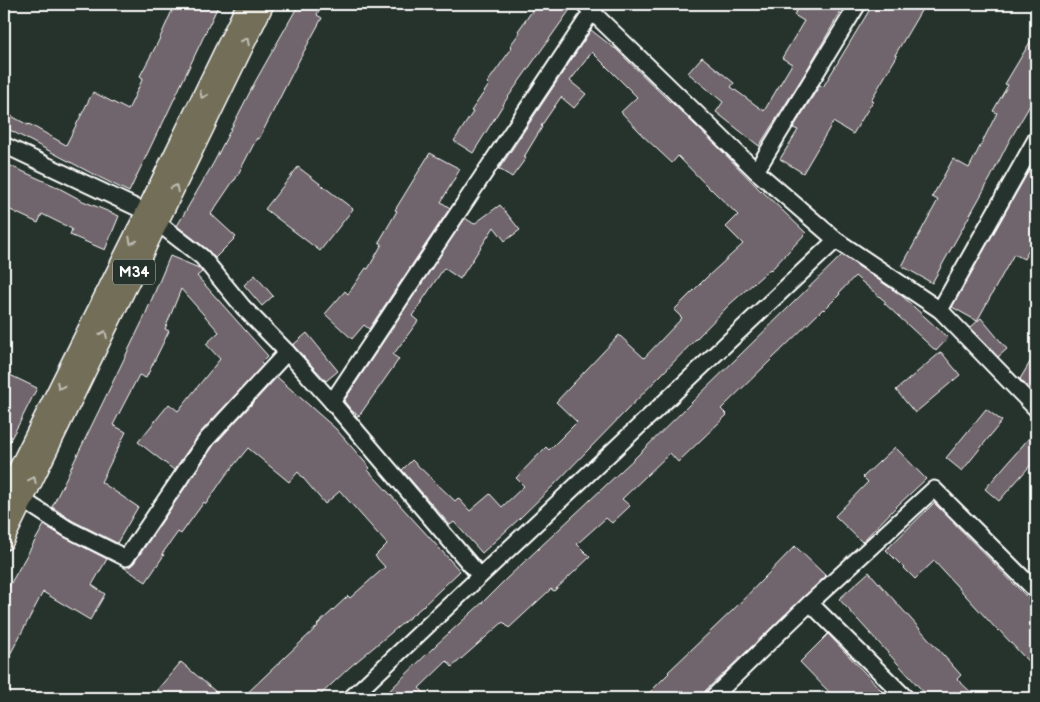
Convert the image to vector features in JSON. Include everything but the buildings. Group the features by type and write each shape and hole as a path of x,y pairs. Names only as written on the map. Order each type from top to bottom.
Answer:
{"main road":[{"name":"M34","path":"4,540 152,218 247,4"},
{"name":"M34","path":"4,498 264,4"}],"street":[{"path":"756,171 858,4"},
{"path":"332,402 591,6 756,171 836,240 940,310 1036,409"},
{"path":"940,310 1036,139"},
{"path":"4,144 152,218 202,257 242,307 332,402 480,576"},
{"path":"351,698 836,240"},
{"path":"23,500 68,529 126,558 207,439 286,352"},
{"path":"712,698 810,603 934,489 1036,591"},
{"path":"810,603 906,698"}]}
